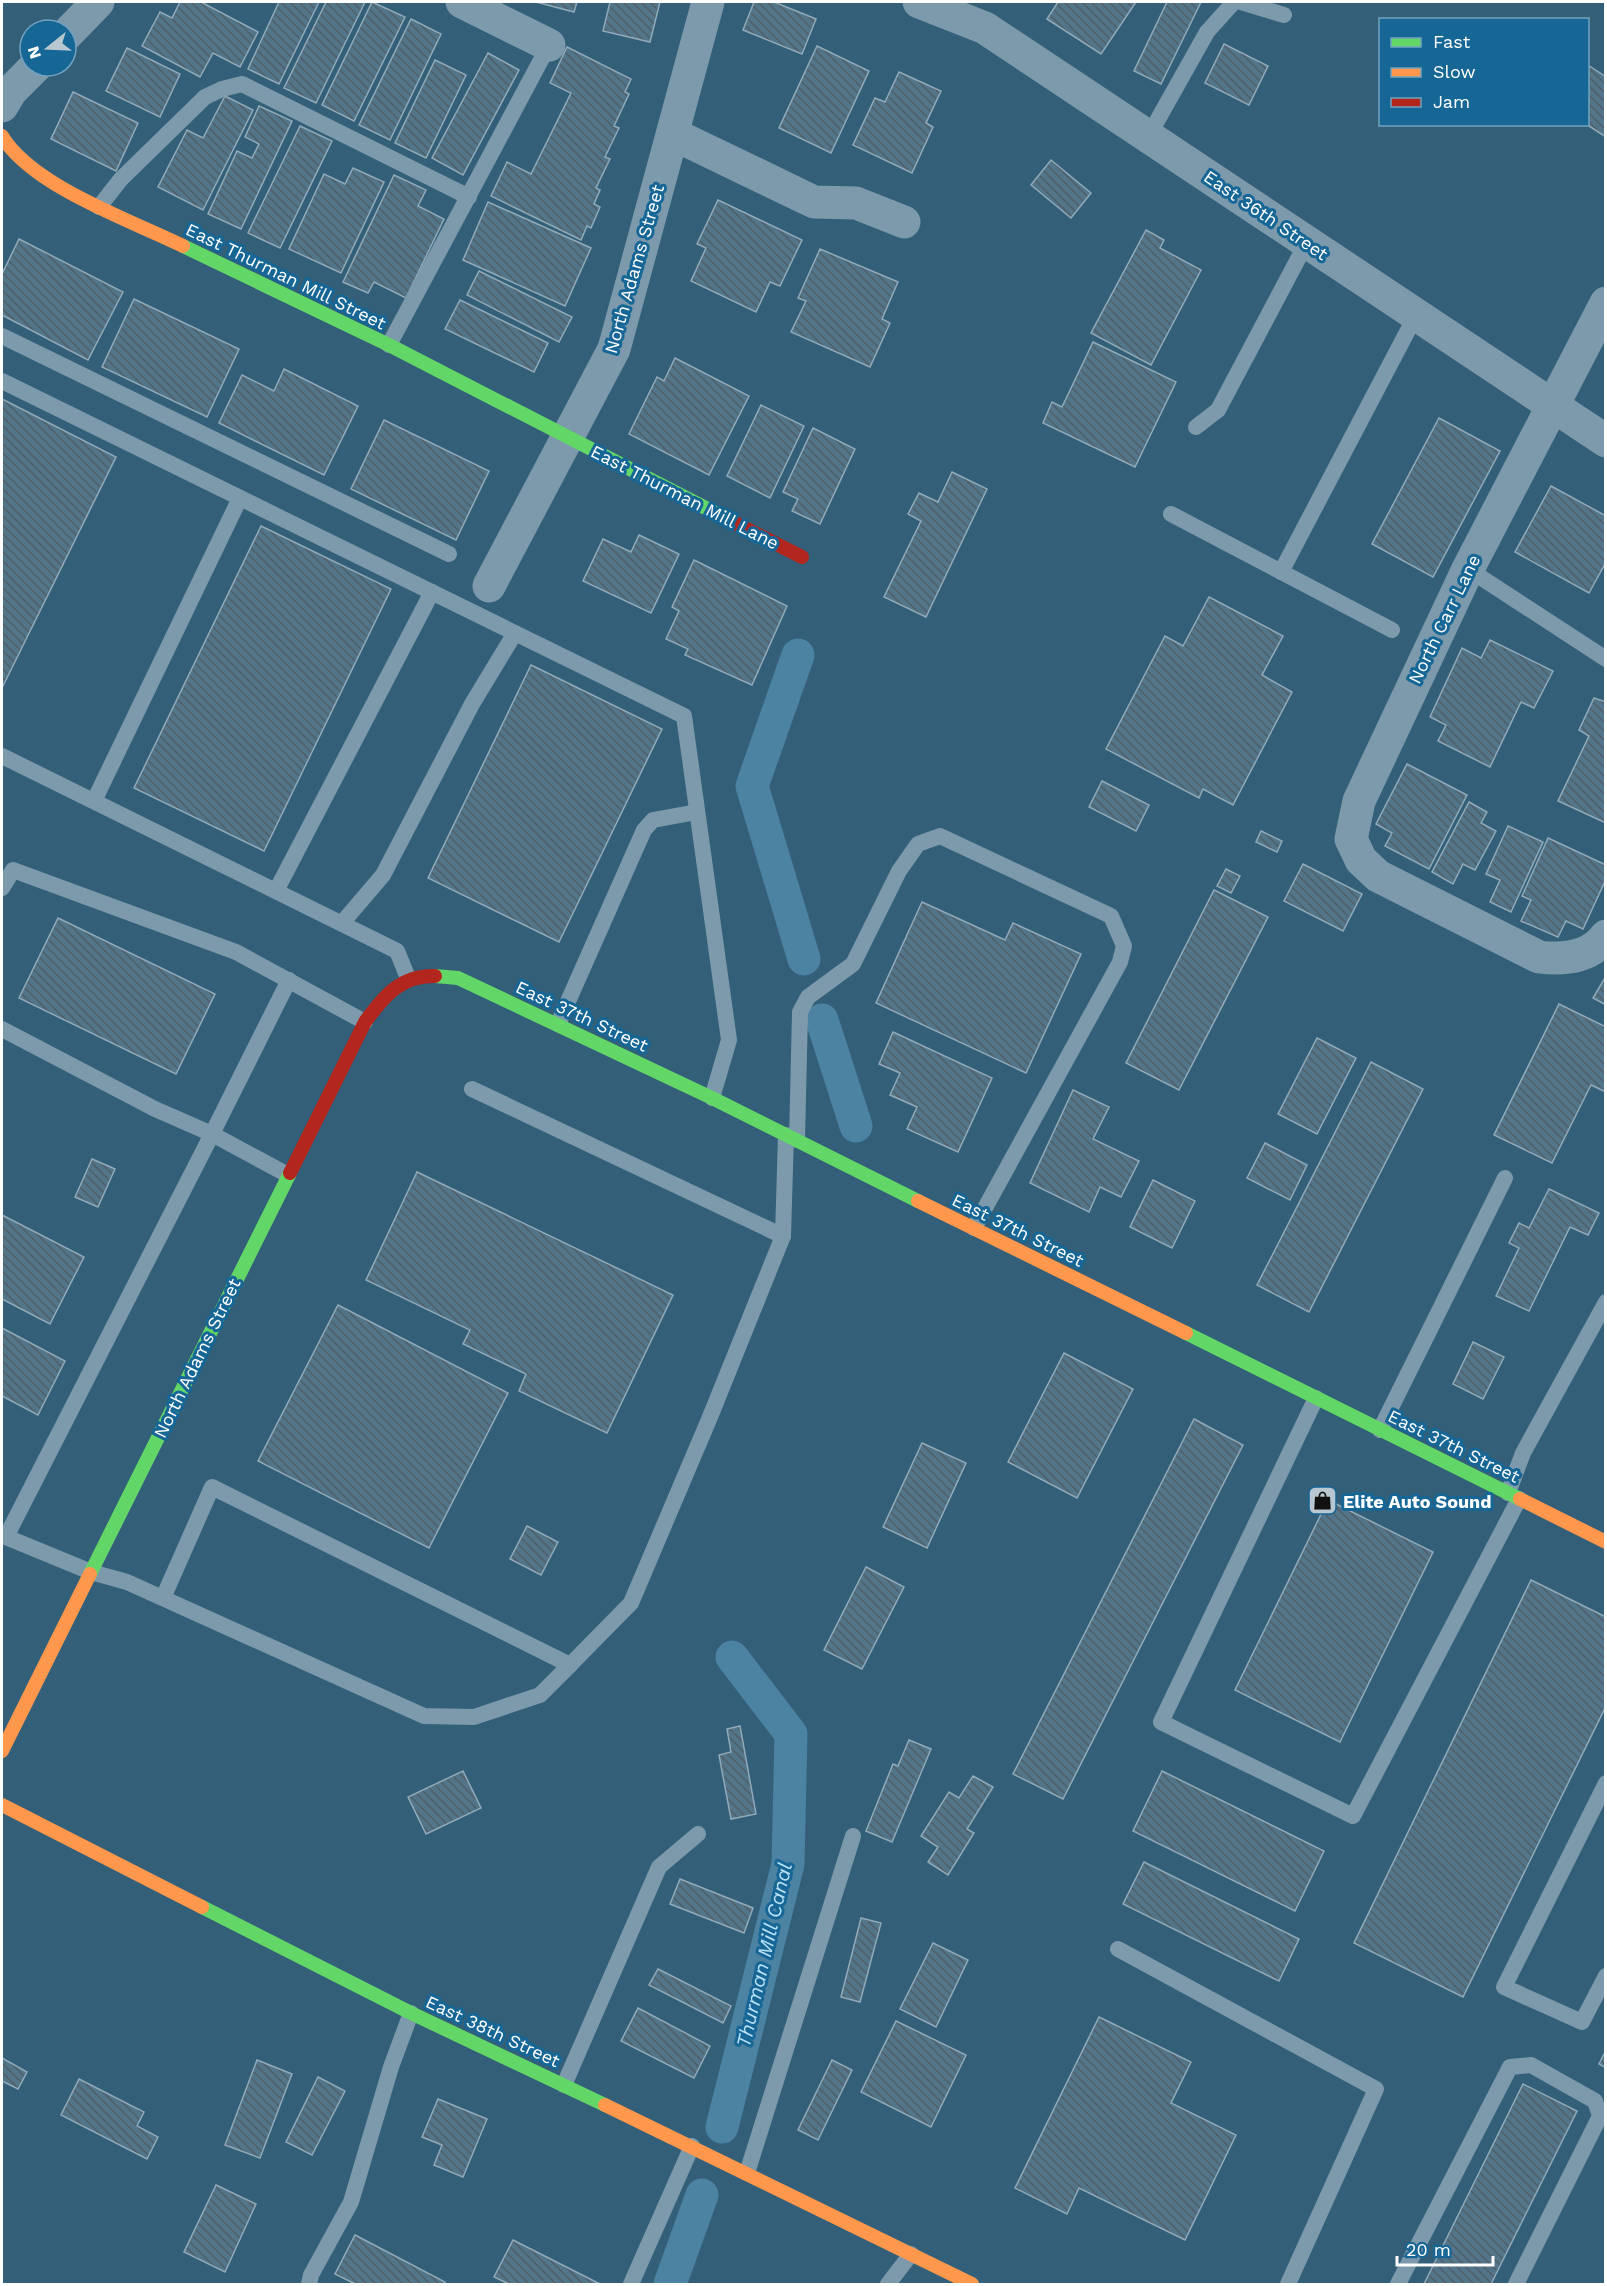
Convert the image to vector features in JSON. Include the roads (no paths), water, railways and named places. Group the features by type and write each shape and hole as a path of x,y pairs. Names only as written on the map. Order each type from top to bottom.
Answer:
{"street":[{"path":"78,23 98,2"},
{"path":"462,2 549,45"},
{"name":"North Adams Street","path":"489,586 614,349 708,2"},
{"name":"East 36th Street","path":"919,2 960,9 985,28 1605,441"},
{"path":"2,106 11,91 24,78"},
{"path":"673,134 814,202 856,203 904,222"},
{"name":"East Thurman Mill Street","path":"2,136 12,155 29,169 99,207 389,345 567,436"},
{"name":"North Carr Lane","path":"1594,945 1561,960 1539,957 1378,876 1361,860 1351,839 1359,801 1467,569 1605,303"},
{"name":"East Thurman Mill Lane","path":"567,436 802,557"},
{"name":"East 37th Street","path":"408,978 431,974 458,978 558,1024 791,1137 1605,1542"},
{"name":"North Adams Street","path":"2,1751 365,1022 386,992 408,978"},
{"name":"East 38th Street","path":"2,1805 411,2013 692,2146 972,2284"}],"lane":[{"path":"1148,136 1207,32 1234,2"},
{"path":"1241,2 1284,15"},
{"path":"389,345 549,45"},
{"path":"99,207 121,179 205,97 222,89 242,84 469,197"},
{"path":"1196,427 1218,410 1307,243"},
{"path":"1281,572 1416,315"},
{"path":"2,336 449,554"},
{"path":"2,381 684,716 729,1041 712,1098"},
{"path":"94,801 240,498"},
{"path":"1171,513 1392,630"},
{"path":"1467,569 1605,659"},
{"path":"276,891 432,592"},
{"path":"342,923 383,874 472,704 515,633"},
{"path":"2,756 397,951 408,978"},
{"path":"558,1024 644,830 653,820 697,812"},
{"path":"289,980 4,1536 91,1572 127,1582 424,1716 474,1717 540,1695 631,1603 783,1236 800,1012 808,997 854,964 899,871 918,844 940,836 1111,916 1124,946 1120,962 974,1228"},
{"path":"2,884 14,870 236,952 365,1022"},
{"path":"2,1029 154,1109 212,1134 288,1175"},
{"path":"472,1089 783,1236"},
{"path":"1380,1430 1505,1178"},
{"path":"1316,1398 1161,1722 1353,1816 1514,1496 1523,1453 1605,1302"},
{"path":"163,1598 212,1487 570,1665"},
{"path":"1605,1783 1504,1987 1582,2022 1605,1976"},
{"path":"564,2085 659,1868 698,1834"},
{"path":"747,2173 854,1836"},
{"path":"1118,1949 1376,2089 1288,2284"},
{"path":"309,2284 311,2275 351,2202 391,2067 411,2013"},
{"path":"1398,2284 1510,2067 1531,2065 1595,2101 1600,2116 1516,2284"},
{"path":"631,2284 692,2146"},
{"path":"888,2284 910,2254"}],"waterway":[{"name":"Thurman Mill Canal","path":"798,655 752,786 804,959"},
{"name":"Thurman Mill Canal","path":"822,1020 856,1126"},
{"name":"Thurman Mill Canal","path":"722,2127 788,1864 791,1734 732,1657"},
{"name":"Thurman Mill Canal","path":"670,2284 702,2195"}],"place":[{"name":"Elite Auto Sound","path":"1322,1501"}]}
